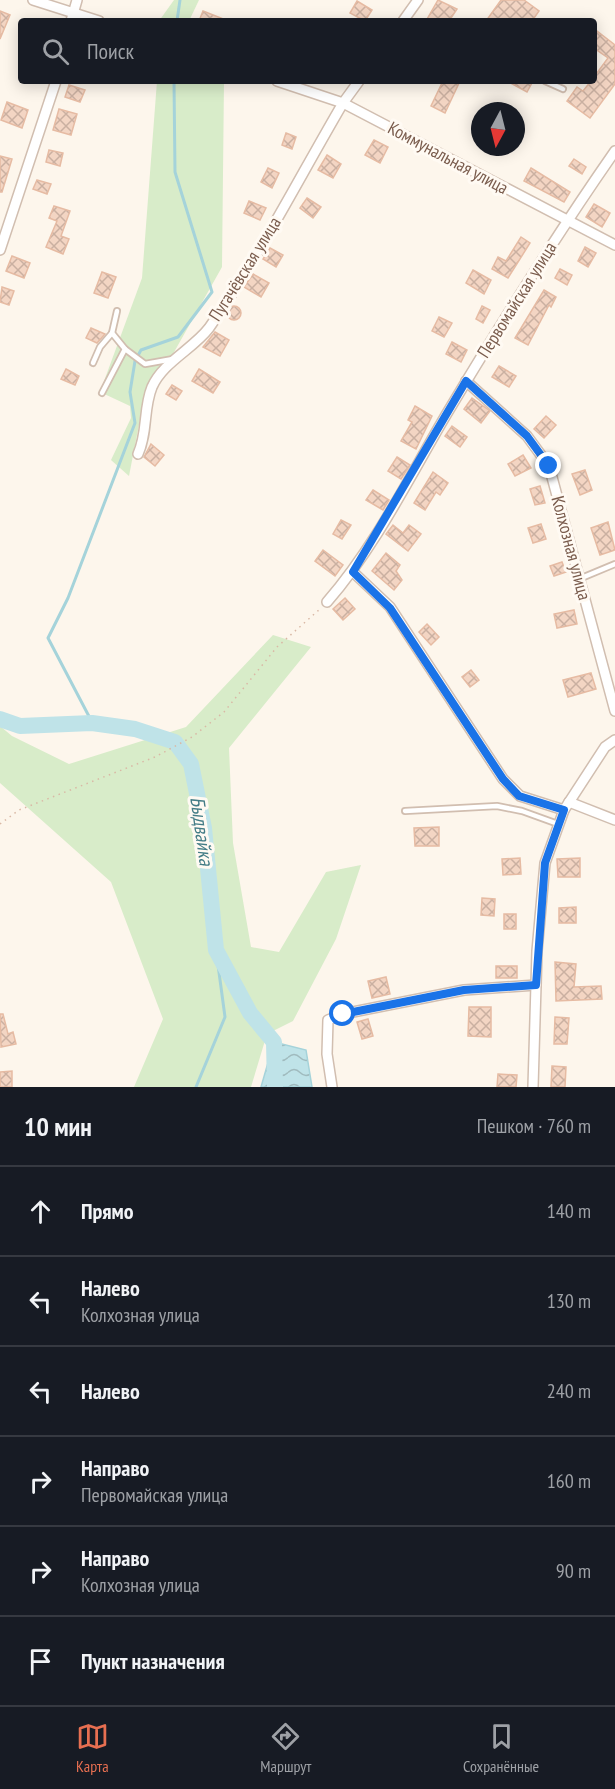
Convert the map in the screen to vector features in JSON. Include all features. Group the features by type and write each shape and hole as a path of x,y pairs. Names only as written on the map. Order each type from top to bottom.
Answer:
{"street":[{"path":"33,0 72,17 77,0"},
{"path":"405,18 418,0"},
{"path":"0,250 55,84"},
{"name":"Коммунальная улица","path":"286,84 342,103 615,245"},
{"name":"Пугачёвская улица","path":"138,454 144,440 144,412 153,385 207,330 240,280 342,103 357,84"},
{"name":"Первомайская улица","path":"327,602 353,572 466,381 566,221 615,152"},
{"name":"Колхозная улица","path":"466,381 527,436 549,466 615,711"},
{"path":"353,572 390,608 503,779 519,796 567,806 615,820"},
{"path":"533,1087 542,885 548,854 567,806 605,747 615,740"},
{"path":"332,1087 327,1054 328,1020 343,1014 464,990 536,985"}],"lane":[{"path":"552,84 563,89"},
{"path":"93,363 100,347 112,333 117,311"},
{"path":"112,333 125,349 145,364 177,359"},
{"path":"102,393 125,349"},
{"path":"579,579 615,564"},
{"path":"405,811 496,806 522,811 558,824"}],"path":[{"path":"0,824 19,810 155,757 192,737 224,712 277,646 327,602"}],"green space":[{"path":"174,0 199,0 190,18 161,18"},
{"path":"157,84 224,84 222,267 142,409 129,476 111,460 131,418 130,406 100,392 142,278"},
{"path":"273,635 311,647 229,748 233,843 251,947 279,952 326,872 361,865 336,939 293,1021 267,1034 251,1087 134,1087 163,1019 111,882 0,783 0,726 12,736 69,764 186,727"}],"water":[{"path":"274,1042 306,1050 312,1087 261,1087"}],"building":[{"path":"438,0 457,9 451,18 428,18"},
{"path":"501,0 524,0 539,11 534,18 488,18"},
{"path":"357,1 372,10 367,18 359,18 350,13"},
{"path":"0,11 10,15 0,39"},
{"path":"203,11 221,18 200,18"},
{"path":"597,31 615,45 615,84 590,118 567,101 577,87 583,91 589,84 597,84 597,73 608,58 597,50"},
{"path":"442,84 459,84 445,113 431,106"},
{"path":"512,84 531,84 527,92"},
{"path":"69,85 85,90 80,102 65,97"},
{"path":"7,102 28,110 22,128 1,120"},
{"path":"59,109 77,114 71,135 53,130"},
{"path":"286,133 296,137 292,149 282,145"},
{"path":"374,140 388,147 380,163 365,155"},
{"path":"49,150 63,153 60,166 46,162"},
{"path":"327,155 341,164 333,178 318,170"},
{"path":"0,156 12,159 2,192 0,192"},
{"path":"574,159 586,167 582,174 569,166"},
{"path":"268,168 279,173 272,188 261,182"},
{"path":"531,168 570,192 564,202 524,181"},
{"path":"37,180 51,184 47,194 33,189"},
{"path":"307,198 321,207 313,218 300,208"},
{"path":"249,201 266,208 260,220 244,213"},
{"path":"594,204 610,213 602,227 586,217"},
{"path":"54,206 70,211 61,236 69,239 63,254 46,247 57,221 49,218"},
{"path":"521,237 530,243 508,278 492,269 498,257 506,261"},
{"path":"585,247 596,253 588,267 578,261"},
{"path":"270,248 283,255 276,267 263,259"},
{"path":"12,256 30,263 24,278 6,271"},
{"path":"560,269 572,275 567,285 555,278"},
{"path":"473,270 491,280 484,294 466,283"},
{"path":"102,272 116,277 108,298 94,293"},
{"path":"253,274 269,283 261,297 244,287"},
{"path":"2,287 14,291 9,305 0,302"},
{"path":"544,290 556,297 551,307 549,305 528,345 515,338"},
{"path":"234,306 239,308 241,313 239,318 234,320 229,318 227,313 229,308"},
{"path":"482,306 490,310 483,323 476,319"},
{"path":"439,317 452,323 444,337 432,331"},
{"path":"91,328 105,334 97,343 86,338"},
{"path":"215,332 229,340 220,356 203,347"},
{"path":"452,342 467,350 461,362 446,354"},
{"path":"499,366 516,376 509,387 492,377"},
{"path":"66,369 79,376 75,385 61,379"},
{"path":"199,369 220,382 213,393 192,381"},
{"path":"172,385 182,391 176,400 166,394"},
{"path":"472,398 490,411 481,423 464,409"},
{"path":"415,406 432,416 416,449 401,441 412,422 408,420"},
{"path":"546,416 556,425 544,438 534,429"},
{"path":"452,426 467,437 460,447 445,436"},
{"path":"151,444 164,455 155,466 144,457"},
{"path":"523,455 531,468 515,476 508,464"},
{"path":"397,457 410,465 401,479 388,471"},
{"path":"585,470 592,490 580,495 572,474"},
{"path":"433,472 448,483 440,495 436,492 425,510 414,503"},
{"path":"540,486 545,503 535,505 530,489"},
{"path":"373,490 389,500 383,510 366,500"},
{"path":"341,520 351,525 342,539 333,534"},
{"path":"608,522 615,550 600,555 591,528"},
{"path":"541,524 546,539 533,543 528,528"},
{"path":"393,525 403,533 409,525 421,534 408,551 386,534"},
{"path":"323,550 343,565 335,576 315,561"},
{"path":"386,553 400,565 396,571 402,580 394,590 372,571"},
{"path":"562,562 566,572 554,576 550,566"},
{"path":"345,598 355,609 343,620 333,609"},
{"path":"574,610 577,624 557,628 554,614"},
{"path":"427,624 439,637 431,645 419,632"},
{"path":"471,670 479,680 470,687 462,677"},
{"path":"591,673 596,689 568,697 563,680"},
{"path":"439,827 439,846 415,846 414,828"},
{"path":"520,858 521,874 503,875 502,859"},
{"path":"580,858 580,877 558,877 557,859"},
{"path":"482,898 495,899 494,916 481,915"},
{"path":"576,907 576,923 559,923 559,908"},
{"path":"504,914 516,914 516,929 504,929"},
{"path":"555,962 576,964 574,987 601,986 602,999 556,1001"},
{"path":"496,966 517,966 517,978 496,978"},
{"path":"386,977 390,994 372,998 368,981"},
{"path":"469,1007 491,1007 491,1037 468,1036"},
{"path":"0,1014 3,1014 8,1034 13,1032 16,1044 1,1047"},
{"path":"555,1017 569,1018 567,1044 554,1044"},
{"path":"368,1019 373,1036 362,1039 357,1022"},
{"path":"552,1066 566,1067 565,1087 551,1087"},
{"path":"12,1071 12,1087 0,1087 0,1072"},
{"path":"498,1074 517,1075 516,1087 497,1087"}],"waterway":[{"path":"177,18 180,0"},
{"path":"93,724 48,638 68,598 135,423 130,392 135,361 141,350 178,337 212,292 175,172 174,84"},
{"name":"Быдвайка","path":"0,719 20,726 92,723 135,729 175,742 191,764 204,828 216,950 250,1013 274,1042 275,1087"},
{"path":"196,1087 225,1017 216,950"}],"route":[{"path":"343,1014 464,990 493,986 536,985 545,863 564,810 519,796 503,779 390,608 353,572 466,381 527,436 549,466"}]}
